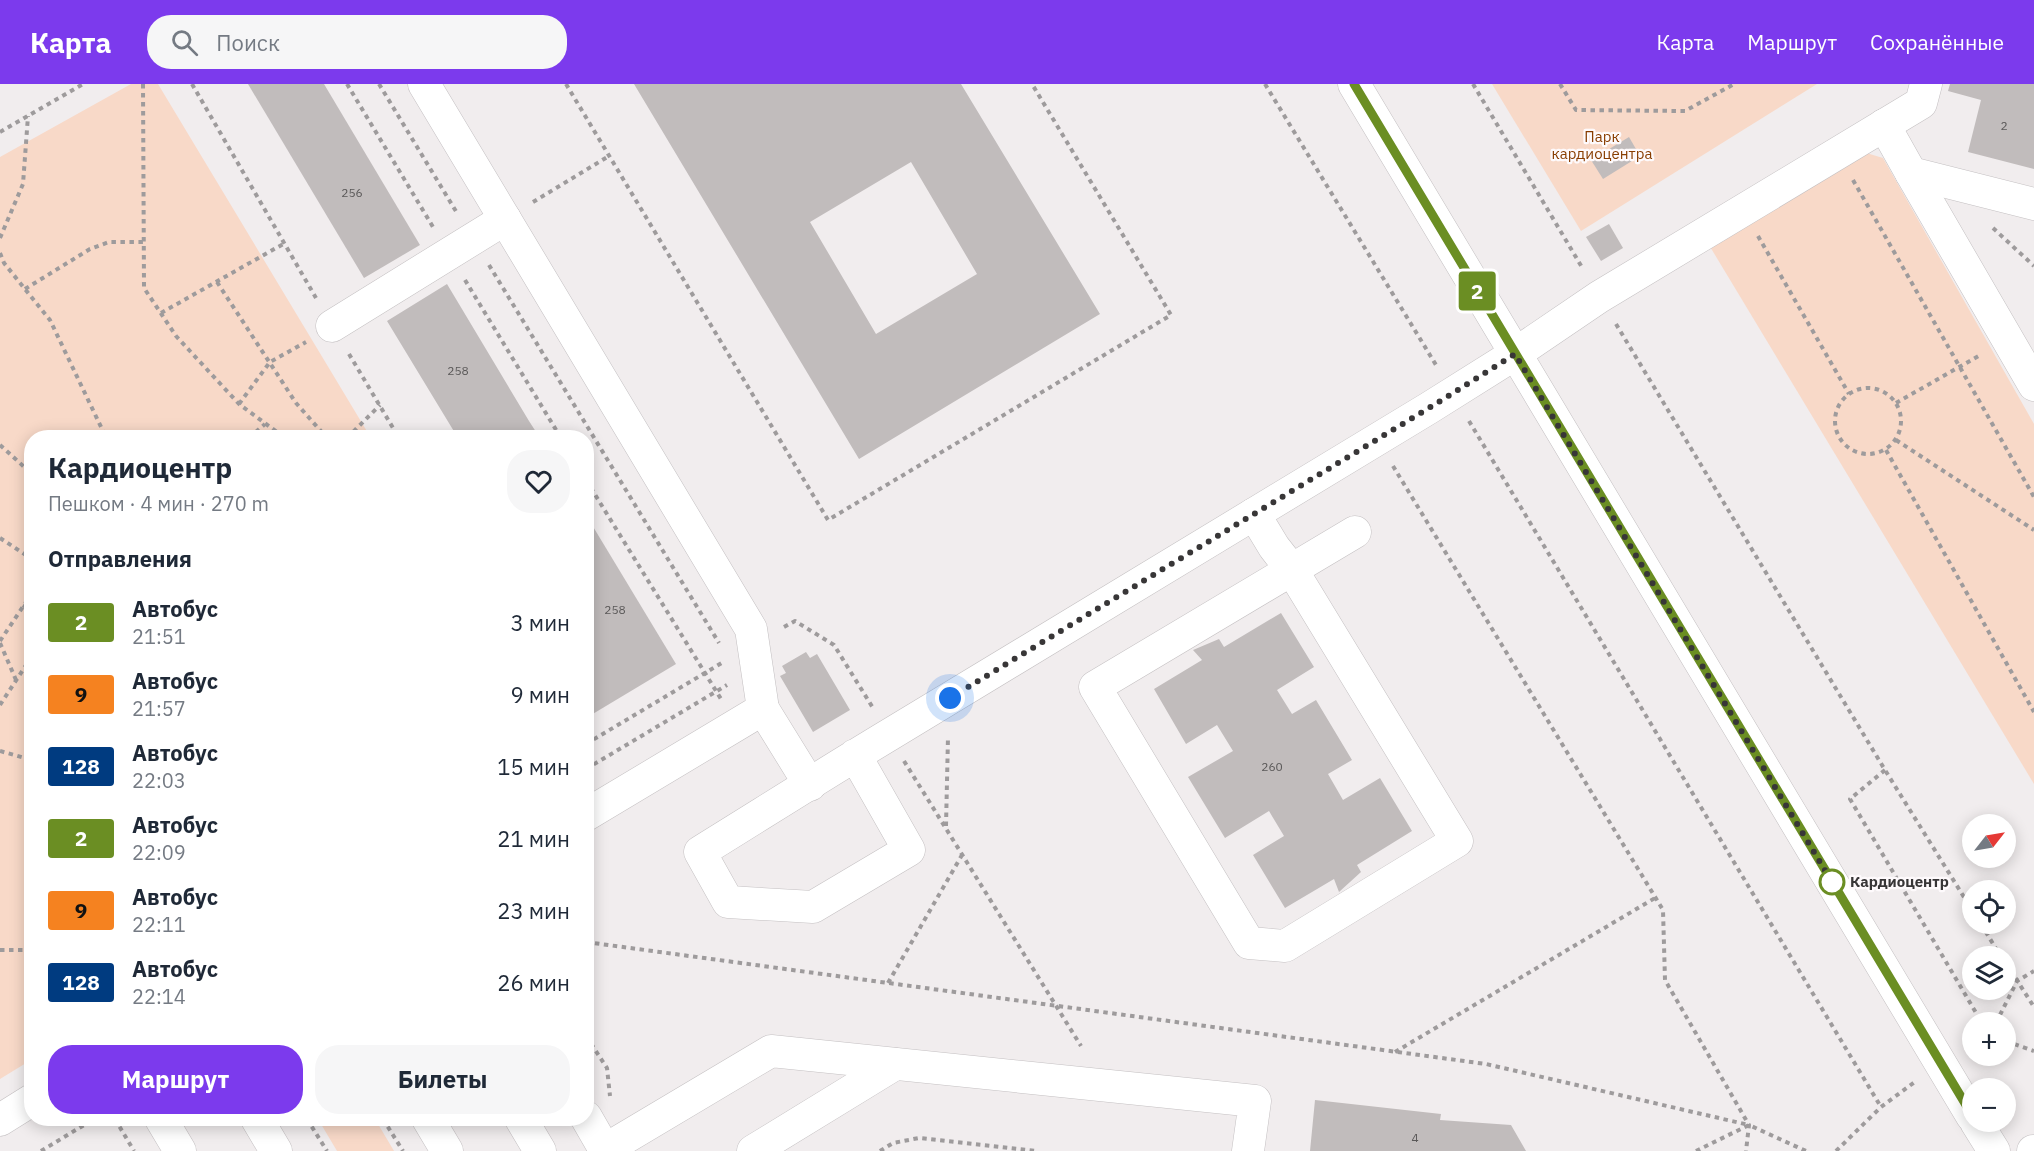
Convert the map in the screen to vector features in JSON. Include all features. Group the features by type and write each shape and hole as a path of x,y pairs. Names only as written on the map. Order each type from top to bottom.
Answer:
{"street":[{"path":"424,84 751,629 763,709 810,785"},
{"path":"1354,84 1962,1099"},
{"path":"855,755 909,850 813,907 728,902 700,852 855,755 1377,440 1515,354 1599,297 1921,103 1926,84"},
{"path":"1884,125 2034,385"},
{"path":"1911,173 2034,204"},
{"path":"332,326 505,219"},
{"path":"1254,514 1274,547 1292,570 1457,841 1285,946 1249,943 1095,687 1292,570 1355,532"},
{"path":"594,810 763,709"},
{"path":"591,1126 604,1150 771,1051 1256,1101 1248,1151"},
{"path":"753,1151 895,1064"},
{"path":"0,1120 24,1105"},
{"path":"165,1126 180,1151"},
{"path":"261,1126 276,1151"},
{"path":"432,1126 447,1151"},
{"path":"525,1126 540,1151"},
{"path":"1982,1132 1994,1151"}],"path":[{"path":"0,132 83,84"},
{"path":"143,84 144,288 176,336 238,404 274,430"},
{"path":"192,84 394,430"},
{"path":"379,84 589,430"},
{"path":"566,84 828,520 1171,315 1032,84"},
{"path":"1265,84 1881,1107"},
{"path":"1473,84 1599,297 1962,894"},
{"path":"1560,84 1576,110 1685,111 1734,84"},
{"path":"0,238 23,184 28,116"},
{"path":"505,219 609,156"},
{"path":"1851,175 2034,497"},
{"path":"1988,224 2034,266"},
{"path":"1755,230 1849,394"},
{"path":"25,289 90,249 109,242 144,242"},
{"path":"161,314 285,243"},
{"path":"0,253 4,263 50,320 103,430"},
{"path":"217,282 296,403 320,430"},
{"path":"238,404 270,362 332,326"},
{"path":"1896,403 2008,340"},
{"path":"1868,387 1881,390 1892,397 1896,403 1902,421 1896,440 1886,450 1869,455 1855,453 1837,434 1835,422 1837,408 1855,390 1868,387"},
{"path":"355,430 380,405"},
{"path":"258,430 265,424"},
{"path":"594,438 722,649"},
{"path":"1377,440 1663,910 1665,980 1749,1125 1746,1151"},
{"path":"1896,440 2034,530"},
{"path":"0,445 24,467"},
{"path":"1886,450 2034,712"},
{"path":"0,538 24,554"},
{"path":"16,680 0,642 23,606"},
{"path":"0,705 24,668"},
{"path":"594,764 735,680"},
{"path":"946,827 948,736"},
{"path":"0,751 24,758"},
{"path":"1886,770 1850,799 1976,1012"},
{"path":"888,983 963,855"},
{"path":"1394,1052 1655,898"},
{"path":"594,943 1486,1064 1749,1125 1806,1151"},
{"path":"0,950 24,950"},
{"path":"2002,1012 2017,981 2034,971"},
{"path":"2017,981 2034,1007"},
{"path":"2016,1045 2034,1051"},
{"path":"1836,1151 1881,1107 1941,1063"},
{"path":"1696,1151 1749,1125"},
{"path":"41,1151 82,1126"},
{"path":"119,1126 134,1151"},
{"path":"311,1126 327,1151"},
{"path":"388,1126 403,1151"},
{"path":"880,1151 894,1143 919,1138 1037,1151"}],"green space":[{"path":"131,84 158,84 366,430 24,430 24,1064 0,1079 0,157"},
{"name":"Парк кардиоцентра","path":"1492,84 1817,84 1581,231"},
{"path":"1863,152 1883,158 2034,424 2034,784 1709,245"},
{"path":"322,1126 379,1126 394,1151 337,1151"}],"building":[{"path":"248,84 324,84 420,245 364,278"},
{"path":"634,84 961,84 1100,314 859,459","holes":["911,162 977,274 876,334 810,222"]},
{"path":"1950,84 2034,84 2034,169 1968,152 1981,100 1948,91"},
{"path":"1629,137 1640,156 1603,179 1591,160"},
{"path":"1609,224 1623,248 1601,261 1586,237"},
{"path":"447,284 535,430 453,430 387,321"},
{"path":"594,528 676,664 594,713"},
{"path":"1281,613 1314,667 1277,690 1292,714 1316,700 1352,760 1328,774 1343,800 1380,778 1412,831 1357,865 1361,872 1339,892 1334,879 1285,908 1253,855 1284,836 1269,811 1225,838 1188,777 1233,751 1217,725 1186,744 1154,689 1202,660 1193,650 1219,639 1224,647"},
{"path":"806,652 810,658 817,654 850,710 813,732 780,676 786,673 782,666"},
{"path":"1315,1100 1441,1114 1440,1120 1511,1125 1526,1151 1310,1151"}],"bus line":[{"name":"2","path":"1354,84 1962,1098"}],"place":[{"name":"Кардиоцентр","path":"1832,882"}],"route":[{"path":"950,698 1515,354 1832,882"}]}
